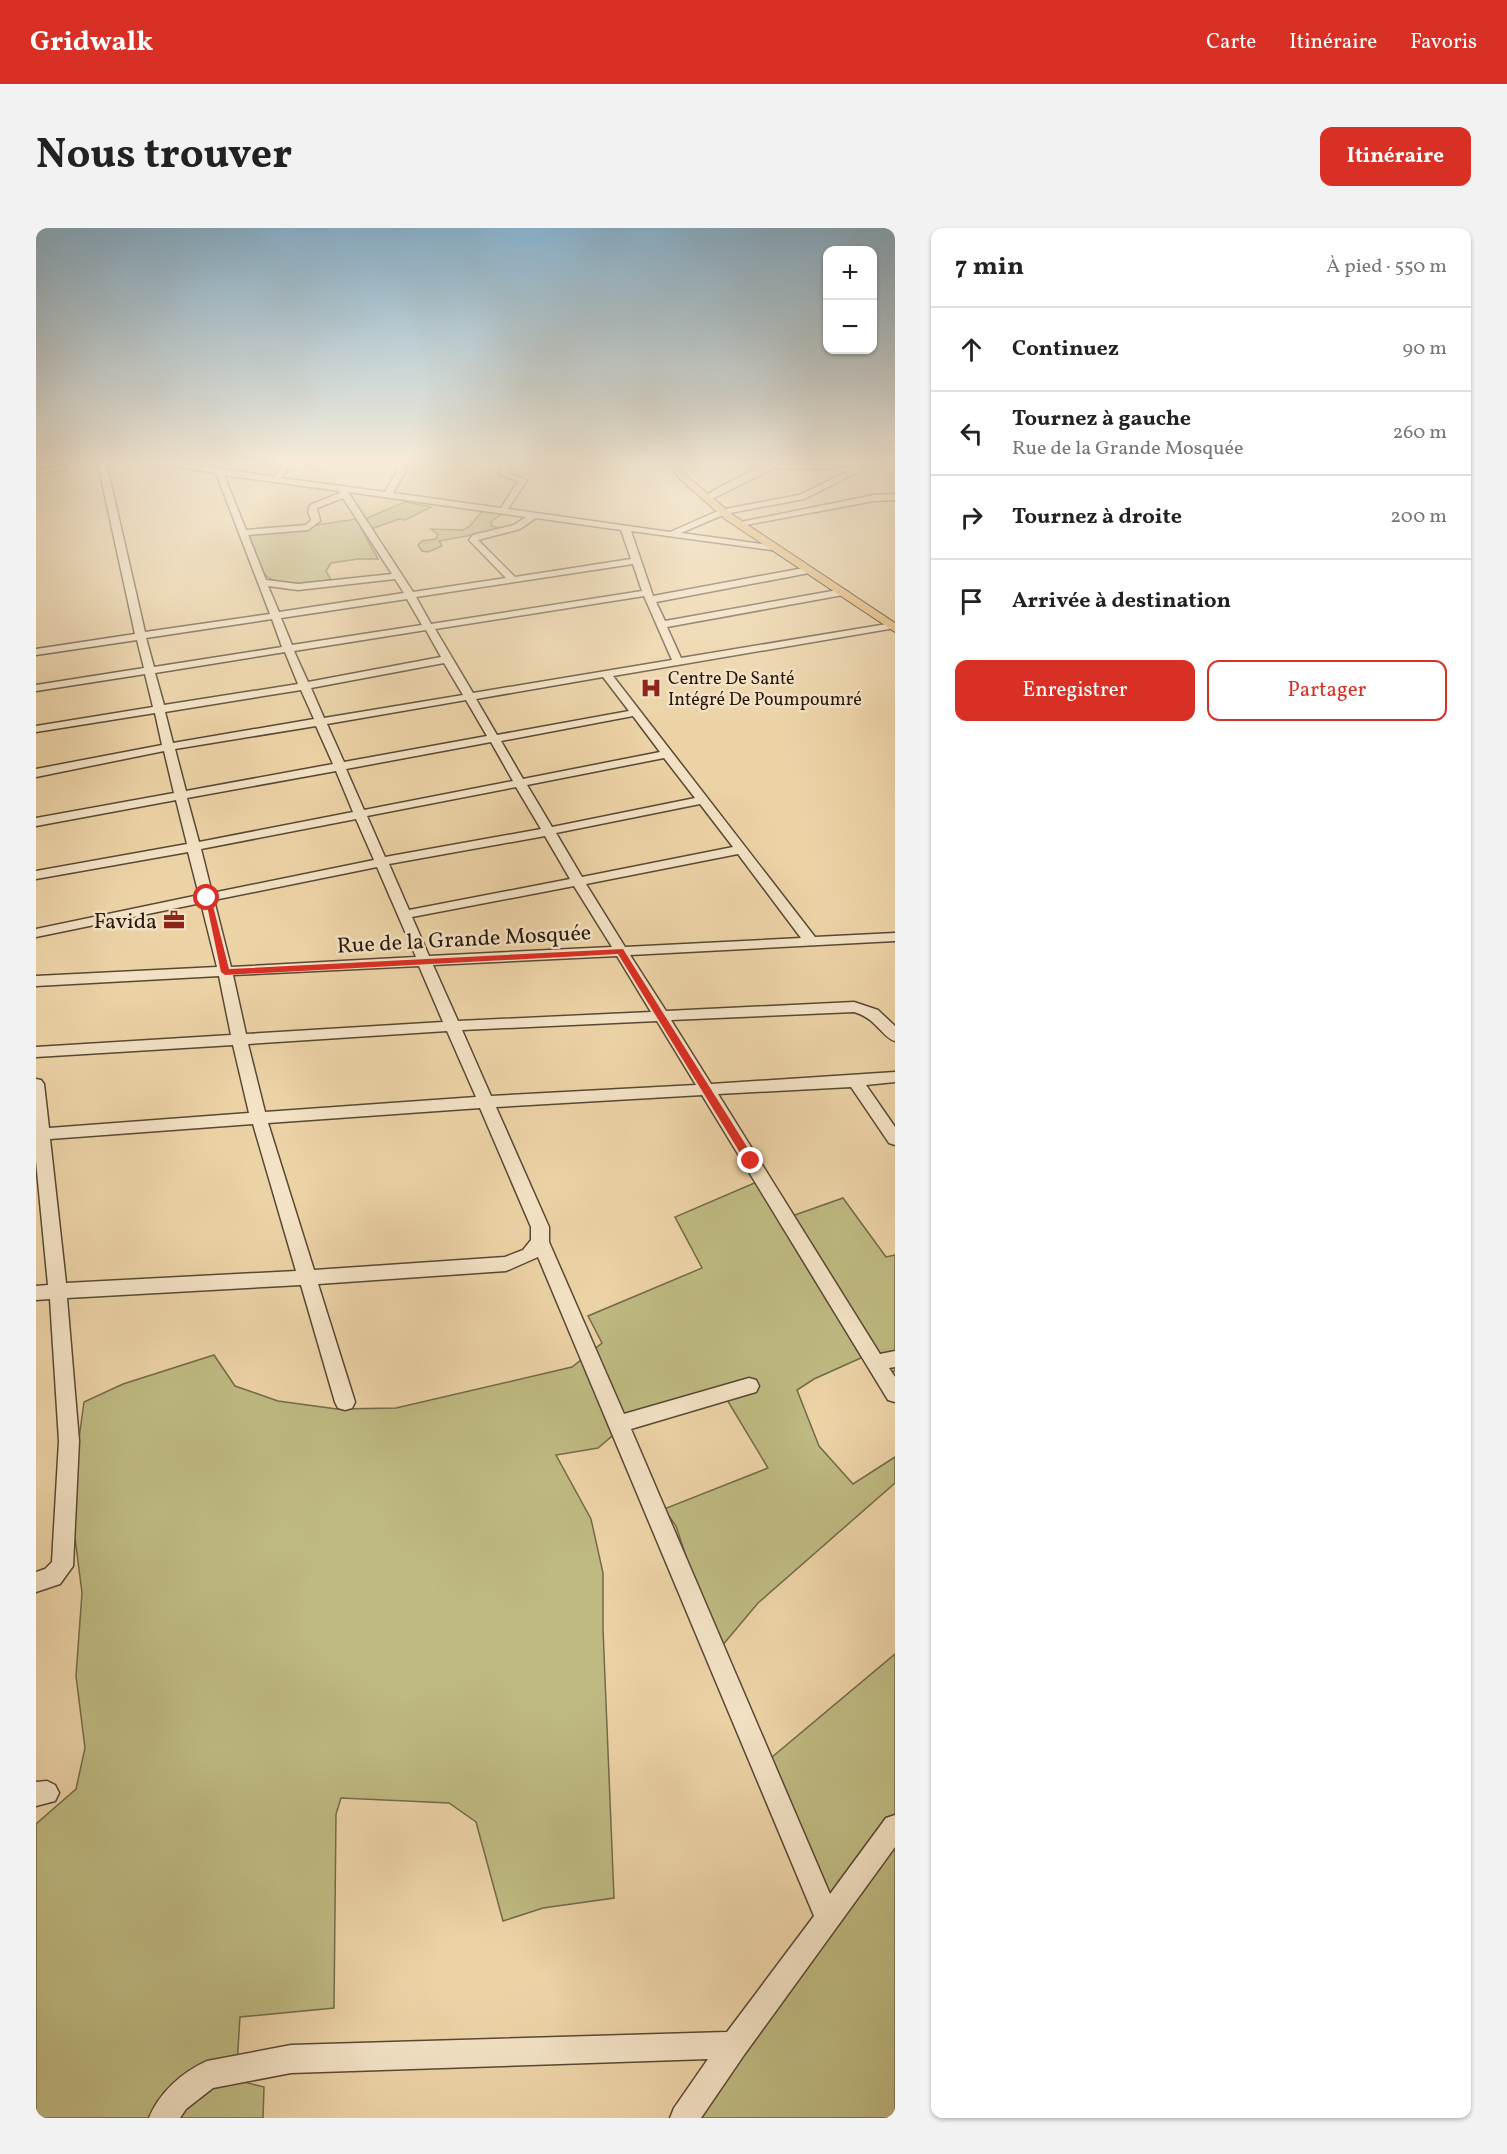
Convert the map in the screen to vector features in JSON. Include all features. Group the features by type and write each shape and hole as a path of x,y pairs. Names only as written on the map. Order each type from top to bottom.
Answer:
{"main road":[{"path":"778,550 893,624"}],"street":[{"path":"122,550 149,670 225,972 258,1118 345,1402"},
{"path":"249,550 304,686 540,1227 540,1242 620,1424 711,1648 828,1919"},
{"path":"381,550 411,597 492,739 620,951 895,1394"},
{"path":"483,550 514,580"},
{"path":"632,550 649,597 678,662"},
{"path":"36,652 411,597 636,561"},
{"path":"36,688 428,627 686,593 809,570"},
{"path":"261,582 298,587 397,576"},
{"path":"643,581 654,584"},
{"path":"664,587 686,593"},
{"path":"661,625 843,592"},
{"path":"36,773 168,747 893,624"},
{"path":"36,729 304,686 447,659"},
{"path":"606,674 812,942"},
{"path":"36,822 634,713"},
{"path":"36,875 193,847 666,754"},
{"path":"36,933 381,862 701,800"},
{"path":"404,915 740,850"},
{"name":"Rue de la Grande Mosquée","path":"36,981 895,937"},
{"path":"36,1052 452,1026 662,1018 854,1007 870,1010 884,1020 895,1036"},
{"path":"39,1130 895,1077"},
{"path":"855,1081 895,1139"},
{"path":"36,1084 44,1224 58,1291 69,1441 62,1566 52,1577 36,1582"},
{"path":"36,1293 506,1264 529,1255 540,1242"},
{"path":"876,1363 895,1359"},
{"path":"620,1424 749,1386"},
{"path":"684,2118 734,2045 895,1827"},
{"path":"163,2118 176,2099 207,2075 291,2059 734,2045"}],"shaded area":[{"path":"255,550 373,550 378,559 331,563 326,571 331,580 314,582 284,582 267,577 262,571"},
{"path":"766,1178 792,1216 843,1198 886,1257 895,1255 895,1371 887,1374 872,1353 814,1379 797,1390 819,1446 853,1484 895,1457 895,1483 758,1603 721,1647 701,1602 676,1526 664,1509 768,1468 723,1393 617,1432 598,1448 556,1455 591,1519 603,1573 603,1629 614,1898 543,1908 503,1921 476,1822 449,1803 341,1798 336,1814 334,2008 240,2017 236,2080 264,2087 263,2118 36,2118 36,1824 76,1789 85,1748 76,1676 82,1593 73,1522 78,1446 84,1402 123,1384 214,1355 235,1386 278,1401 337,1409 396,1408 572,1367 602,1343 588,1316 702,1268 675,1217"},
{"path":"895,1654 895,2118 686,2118 821,1911 765,1763"}],"place":[{"name":"Centre De Santé Intégré De Poumpoumré","path":"651,688"},
{"name":"Favida","path":"174,920"}],"route":[{"path":"207,898 225,972 620,951 751,1161"}]}
